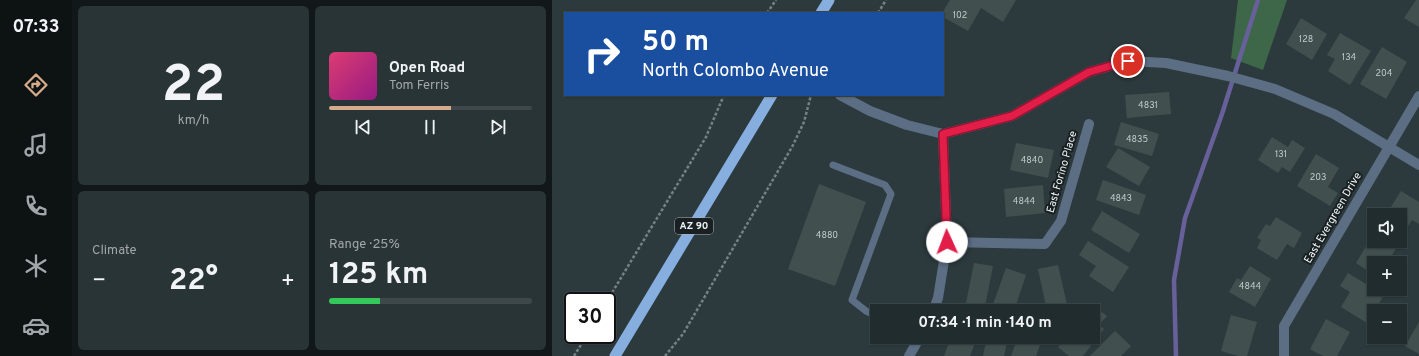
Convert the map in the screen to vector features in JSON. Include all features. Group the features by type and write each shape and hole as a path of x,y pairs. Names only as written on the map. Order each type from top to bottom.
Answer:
{"highway":[{"path":"822,12 829,0"},
{"name":"AZ 90","path":"615,356 771,96"}],"street":[{"path":"842,96 870,111 907,125 943,134 1012,116 1089,72 1128,61 1166,63 1228,76 1275,90 1334,114 1419,165"},
{"name":"East Evergreen Drive","path":"1284,356 1284,326 1419,96"},
{"name":"East Forino Place","path":"947,242 1045,244 1062,221 1089,124"},
{"path":"936,304 947,242 943,134"},
{"path":"909,356 916,344"}],"lane":[{"path":"833,165 885,185 891,194 852,300 870,313"}],"path":[{"path":"767,12 776,0"},
{"path":"879,12 886,0"},
{"path":"612,292 706,137 724,96"},
{"path":"664,356 683,334 792,147 804,122 811,96"},
{"path":"574,356 581,344"}],"green space":[{"path":"1238,0 1287,0 1263,70 1231,58"}],"building":[{"path":"950,0 1016,0 1003,22 981,8 968,31 944,18 944,12 943,12"},
{"path":"1416,0 1419,0 1419,27 1404,18"},
{"path":"1301,18 1327,34 1312,60 1286,44"},
{"path":"1340,33 1371,51 1350,85 1328,71 1335,59 1327,55"},
{"path":"1382,47 1407,62 1386,99 1360,84"},
{"path":"1169,92 1171,114 1127,118 1125,95"},
{"path":"1121,122 1159,134 1152,156 1114,145"},
{"path":"1272,137 1288,147 1292,140 1305,148 1290,172 1282,167 1278,173 1258,160"},
{"path":"1016,143 1054,150 1048,178 1010,170"},
{"path":"1118,148 1150,167 1139,186 1106,167"},
{"path":"1316,154 1339,168 1328,187 1338,193 1330,206 1297,186"},
{"path":"1103,180 1146,195 1139,215 1096,200"},
{"path":"819,184 866,202 835,286 788,269"},
{"path":"1043,185 1045,213 1006,217 1004,189"},
{"path":"1401,191 1419,202 1419,224 1412,220 1407,228 1407,208 1390,208"},
{"path":"1102,211 1140,234 1129,253 1091,230"},
{"path":"1276,217 1302,233 1294,248 1287,244 1277,260 1257,248 1261,240 1257,238 1266,224 1270,226"},
{"path":"1088,241 1129,267 1113,292 1089,276 1096,266 1079,255"},
{"path":"1367,245 1367,248 1396,248 1391,256 1367,256 1367,270 1356,263"},
{"path":"974,263 993,266 985,304 966,304"},
{"path":"1058,265 1067,304 1046,304 1038,269"},
{"path":"1250,266 1271,279 1255,307 1229,292 1237,278 1241,280"},
{"path":"1006,268 1026,275 1016,304 993,304"},
{"path":"1348,273 1367,285 1367,296 1383,296 1379,304 1367,304 1367,323 1341,307 1350,292 1340,286"},
{"path":"1100,311 1107,316 1100,324"},
{"path":"1231,315 1257,322 1247,356 1238,356 1221,351"},
{"path":"1326,319 1350,332 1337,356 1323,356 1310,349"},
{"path":"1419,322 1419,354 1405,346"},
{"path":"1100,326 1104,329 1100,334"},
{"path":"1115,331 1131,346 1121,356 1090,356"},
{"path":"948,344 974,344 970,356 944,356"},
{"path":"986,344 1007,344 1004,356 983,356"},
{"path":"1015,344 1040,344 1036,356 1011,356"},
{"path":"1060,344 1092,344 1083,356 1069,356 1058,347"}],"waterway":[{"path":"1176,356 1174,280 1185,218 1222,114 1258,0"}],"route":[{"path":"947,242 943,134 1012,116 1089,72 1128,61"}]}
